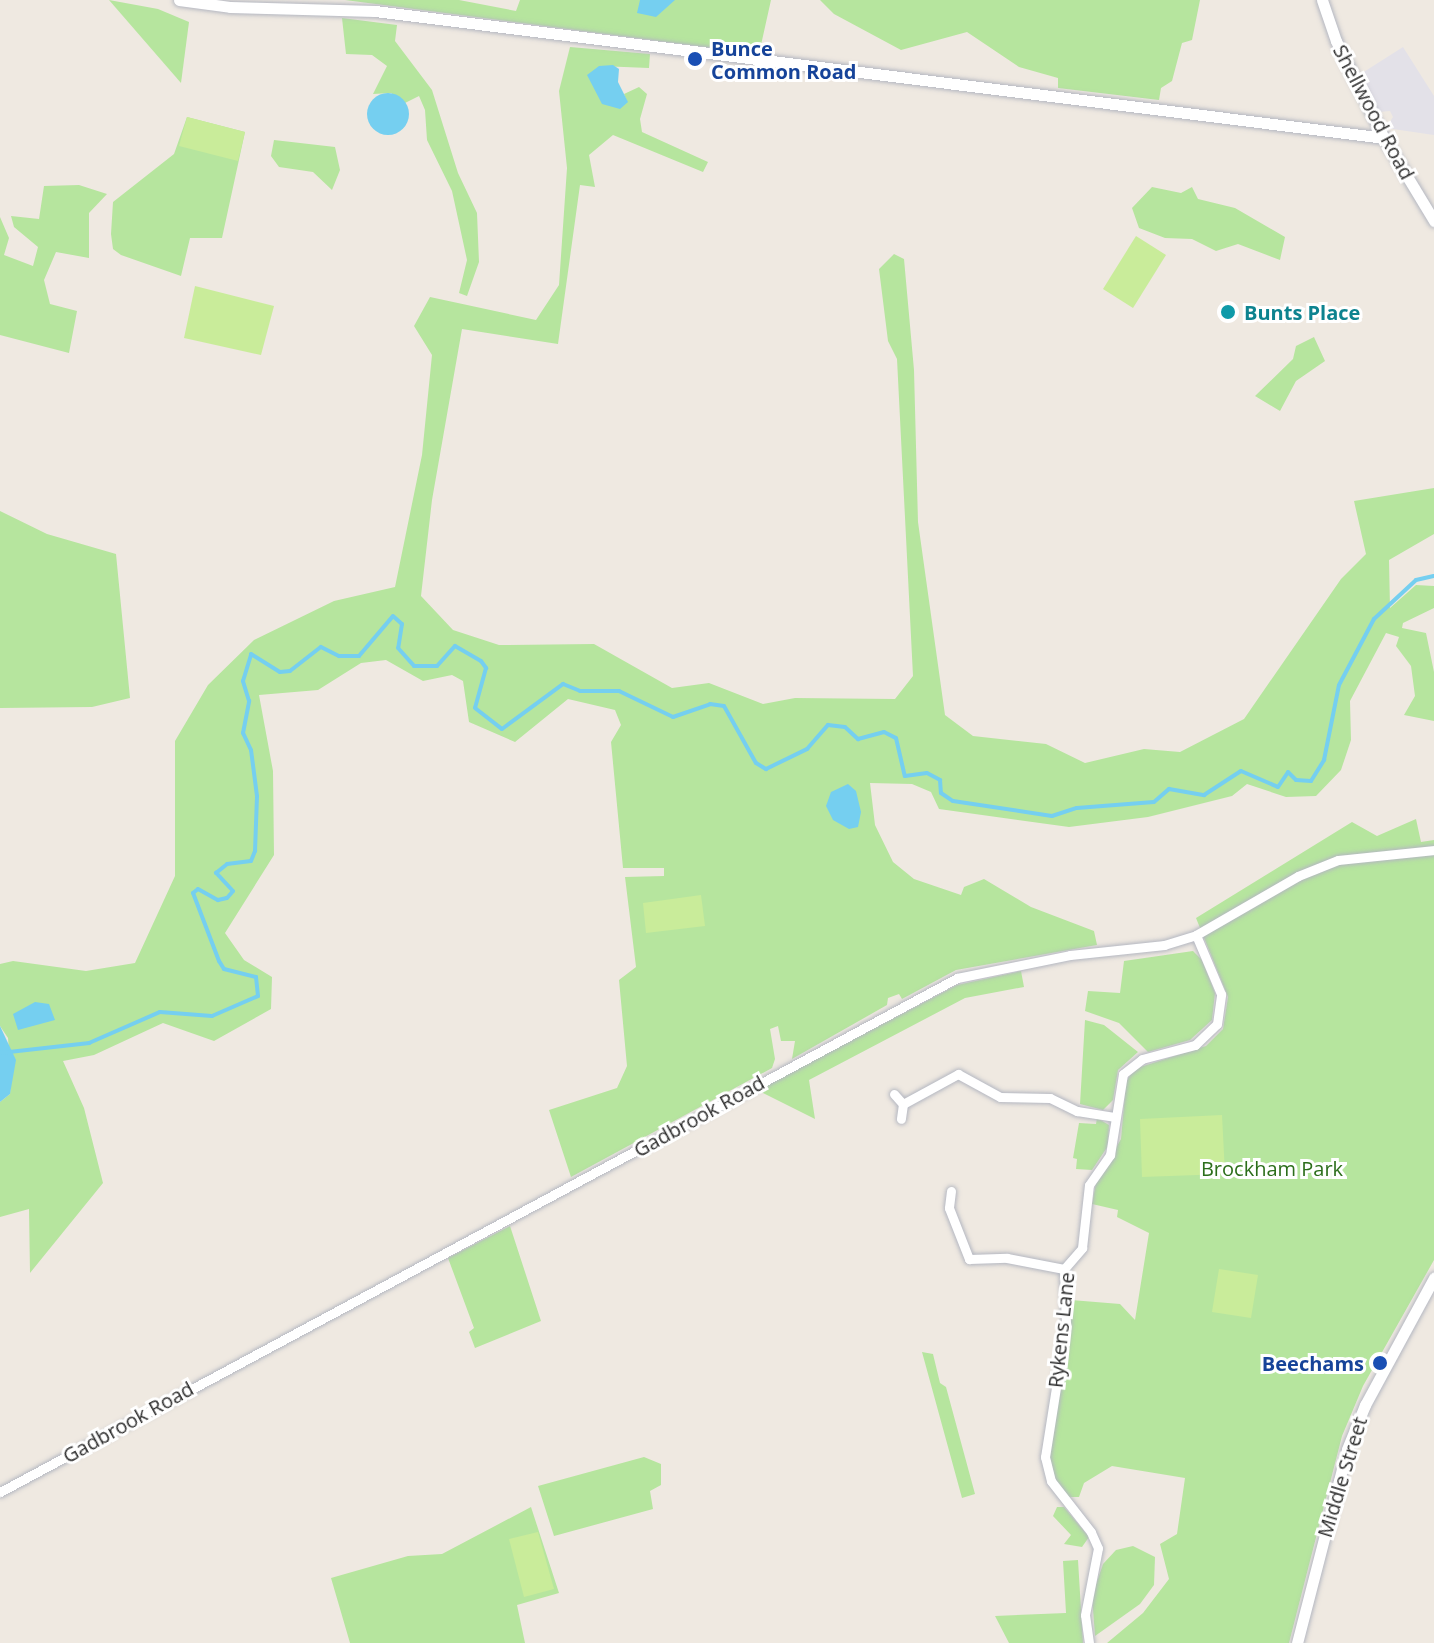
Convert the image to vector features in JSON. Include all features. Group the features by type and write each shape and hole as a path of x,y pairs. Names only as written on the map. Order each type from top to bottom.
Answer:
{"street":[{"path":"179,0 230,7 375,11 1384,138"},
{"name":"Shellwood Road","path":"1322,0 1336,41 1384,138 1434,221"},
{"name":"Gadbrook Road","path":"0,1492 957,978 1070,955 1164,945 1196,935 1298,876 1338,860 1434,850"},
{"name":"Rykens Lane","path":"1089,1643 1085,1615 1098,1548 1091,1532 1051,1481 1045,1457 1066,1324 1064,1269 1082,1248 1089,1185 1110,1155 1119,1086 1130,1065 1195,1045 1217,1024 1221,994 1196,935"},
{"path":"903,1104 958,1074 1000,1097 1050,1098 1077,1111 1116,1117"},
{"path":"894,1094 903,1104 901,1119"},
{"path":"951,1191 949,1208 969,1259 1007,1258 1064,1269"},
{"name":"Middle Street","path":"1297,1643 1347,1449 1365,1405 1434,1278"}],"shaded area":[{"path":"1403,47 1434,96 1434,135 1386,128 1393,117 1390,111 1379,112 1359,75"}],"green space":[{"path":"109,0 158,9 189,22 181,83"},
{"path":"345,0 459,0 516,11 520,0 771,0 759,54"},
{"path":"820,0 1200,0 1192,40 1182,43 1172,81 1161,88 1159,100 1058,88 1058,78 1019,67 967,32 901,50 834,14"},
{"path":"342,18 397,25 395,41 432,90 458,173 477,213 479,262 467,296 459,293 467,260 452,191 427,140 425,110 419,96 405,103 391,93 373,94 387,66 372,55 346,54"},
{"path":"570,47 650,54 649,68 599,66 627,102 624,94 639,87 647,94 640,119 642,132 708,162 703,172 613,135 589,155 595,187 580,185 558,344 462,329 432,500 421,596 453,630 499,645 594,644 672,688 709,683 763,704 795,698 895,699 913,676 897,359 888,341 879,269 894,254 904,259 914,370 918,522 945,715 973,736 1046,744 1085,763 1144,749 1180,752 1244,719 1341,579 1366,554 1354,501 1434,488 1434,534 1389,560 1390,608 1416,585 1434,586 1434,608 1403,623 1402,628 1426,633 1434,672 1434,721 1404,715 1415,696 1411,666 1396,646 1399,637 1386,633 1350,701 1351,740 1341,770 1316,796 1286,797 1247,784 1232,796 1148,817 1069,827 939,809 931,792 912,784 870,783 875,825 893,862 914,879 961,895 964,887 984,879 1031,907 1094,931 1097,945 956,970 902,999 899,994 888,998 887,1005 792,1059 795,1041 781,1041 778,1026 770,1029 775,1059 772,1068 571,1177 549,1110 617,1088 627,1066 619,980 636,967 625,877 664,876 664,868 623,868 611,742 621,725 615,710 568,699 515,742 469,722 463,681 452,675 423,681 386,660 361,663 318,690 259,695 273,771 274,855 225,933 244,960 272,977 271,1009 214,1041 163,1023 94,1055 63,1061 84,1108 103,1183 30,1273 29,1209 0,1217 0,1102 10,1094 11,1078 8,1038 0,1026 0,964 13,961 86,971 135,963 175,876 175,741 208,685 254,640 334,601 395,587 422,455 432,355 414,326 430,297 536,320 559,285 567,168 559,91"},
{"path":"187,117 245,132 222,238 190,238 181,276 121,255 113,249 111,234 113,202 174,154"},
{"path":"187,117 245,132 238,161 179,146"},
{"path":"274,140 335,147 340,170 332,190 313,172 279,167 271,156"},
{"path":"79,185 107,194 89,213 89,258 56,252 44,280 50,304 77,311 69,353 0,335 0,217 9,238 4,255 33,266 38,247 14,227 11,216 39,219 44,186"},
{"path":"1152,187 1181,193 1192,187 1198,199 1235,208 1285,237 1280,260 1238,244 1216,251 1192,239 1165,238 1139,228 1132,208"},
{"path":"1136,236 1166,255 1133,308 1103,289"},
{"path":"195,286 274,306 261,355 184,338"},
{"path":"1314,337 1325,361 1296,381 1280,411 1255,396 1293,359 1296,346"},
{"path":"0,511 47,534 116,554 130,698 92,707 0,708"},
{"name":"Brockham Park","path":"1416,819 1421,842 1434,840 1434,1260 1363,1386 1342,1436 1289,1643 1107,1643 1143,1613 1169,1579 1160,1544 1177,1534 1185,1478 1112,1466 1084,1483 1079,1497 1069,1497 1053,1478 1047,1450 1071,1326 1071,1300 1120,1304 1135,1320 1149,1233 1117,1217 1118,1210 1092,1204 1096,1183 1121,1139 1126,1082 1134,1069 1206,1046 1223,1029 1228,997 1196,918 1352,822 1377,836"},
{"path":"701,895 705,926 646,933 643,903"},
{"path":"1193,951 1202,960 1215,993 1212,1020 1190,1040 1148,1052 1119,1023 1085,1011 1088,991 1120,993 1124,961"},
{"path":"1021,971 1024,987 965,998 809,1080 815,1119 757,1090 957,985"},
{"path":"1085,1020 1104,1025 1138,1052 1118,1070 1113,1100 1103,1110 1080,1104"},
{"path":"1222,1115 1225,1174 1142,1177 1140,1119"},
{"path":"1097,1118 1109,1125 1108,1146 1092,1170 1076,1169 1077,1159 1073,1158 1079,1123 1096,1124"},
{"path":"510,1226 541,1321 475,1348 469,1332 474,1328 448,1258"},
{"path":"1219,1269 1258,1275 1251,1318 1212,1312"},
{"path":"922,1352 933,1354 940,1383 946,1387 975,1494 962,1498"},
{"path":"644,1457 661,1464 661,1485 650,1491 653,1509 554,1536 538,1486"},
{"path":"531,1507 559,1593 517,1605 525,1643 350,1643 331,1578 408,1556 442,1554"},
{"path":"1057,1507 1064,1507 1089,1537 1082,1547 1064,1544 1071,1535 1053,1516"},
{"path":"538,1532 554,1589 524,1597 509,1539"},
{"path":"1133,1546 1155,1557 1154,1585 1140,1604 1095,1636 1092,1596 1103,1564 1116,1550"},
{"path":"1078,1560 1083,1643 1009,1643 995,1616 1066,1613 1063,1561"}],"water":[{"path":"640,0 675,0 656,17 637,13"},
{"path":"613,65 619,69 618,82 628,102 620,109 602,104 587,75 599,66"},
{"path":"388,93 403,99 409,114 403,129 388,135 373,129 367,114 373,99"},
{"path":"848,784 856,791 861,812 858,827 849,829 833,820 826,806 831,792"},
{"path":"35,1002 49,1004 55,1020 18,1030 13,1014"},
{"path":"0,1026 16,1060 10,1094 0,1102"}],"waterway":[{"path":"0,1053 89,1043 160,1012 212,1016 258,996 256,977 224,969 193,893 198,889 218,900 227,898 233,891 216,873 227,864 251,861 255,851 257,796 251,750 243,733 249,701 243,681 251,654 280,672 290,671 321,647 339,656 359,656 393,616 402,624 398,648 414,666 437,666 455,646 481,661 486,668 475,708 502,729 563,684 580,691 619,691 673,717 710,704 724,706 756,763 766,769 807,749 828,725 845,727 858,739 884,732 896,738 905,776 927,773 940,780 941,793 953,801 1052,816 1077,808 1154,802 1169,789 1204,795 1241,771 1278,787 1288,772 1296,780 1311,781 1324,760 1339,685 1374,619 1416,580 1434,576"}],"place":[{"name":"Bunce Common Road","path":"695,59"},
{"name":"Bunts Place","path":"1228,312"},
{"name":"Beechams","path":"1380,1363"}]}
